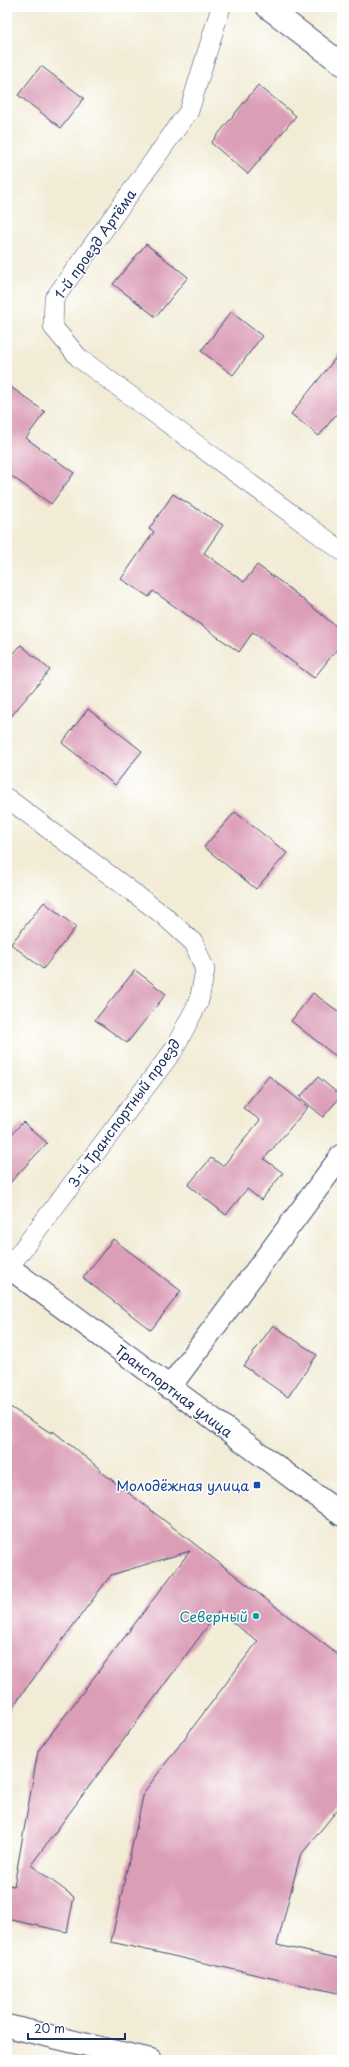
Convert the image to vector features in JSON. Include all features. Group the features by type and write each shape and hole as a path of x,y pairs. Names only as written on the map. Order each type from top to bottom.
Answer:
{"street":[{"path":"266,7 342,64"},
{"path":"169,1388 342,1156"},
{"name":"Транспортная улица","path":"8,1266 169,1388 342,1515"},
{"path":"7,2026 122,2057 151,2060"}],"lane":[{"name":"1-й проезд Артёма","path":"221,7 189,111 54,299 53,327 79,358 342,551"},
{"name":"3-й Транспортный проезд","path":"7,798 163,915 194,943 205,970 199,1001 173,1051 8,1266"}],"building":[{"path":"41,66 84,98 61,128 18,95"},
{"path":"258,85 296,116 248,174 211,143"},
{"path":"146,244 188,277 156,317 113,284"},
{"path":"231,312 262,336 233,375 201,351"},
{"path":"342,350 342,407 319,436 291,414"},
{"path":"7,384 45,412 26,438 74,473 51,504 7,473"},
{"path":"173,494 223,525 204,553 244,582 257,565 285,585 342,631 342,643 314,678 253,632 239,652 153,591 149,597 121,579 154,532 149,529"},
{"path":"21,645 50,670 7,721 7,661"},
{"path":"88,709 142,751 115,785 62,743"},
{"path":"235,812 287,853 256,889 204,847"},
{"path":"44,902 76,927 43,969 11,944"},
{"path":"135,970 166,994 127,1043 95,1020"},
{"path":"313,993 342,1014 342,1061 291,1021"},
{"path":"269,1076 308,1107 264,1159 283,1173 261,1200 247,1189 226,1215 188,1185 211,1158 223,1166 260,1120 243,1108"},
{"path":"318,1077 341,1096 323,1117 300,1097"},
{"path":"23,1122 47,1143 7,1186 7,1139"},
{"path":"113,1239 181,1291 151,1330 83,1278"},
{"path":"273,1325 317,1355 288,1397 244,1366"},
{"path":"7,1405 51,1433 53,1431 100,1469 99,1470 342,1658 342,1804 300,1856 277,1945 342,1959 342,1994 111,1942 144,1792 258,1641 218,1612 31,1865 74,1897 67,1932 7,1919 7,1885 14,1886 38,1751 190,1551 111,1575 7,1714"}],"place":[{"name":"Молодёжная улица","path":"257,1485"},
{"name":"Северный","path":"256,1616"}]}
